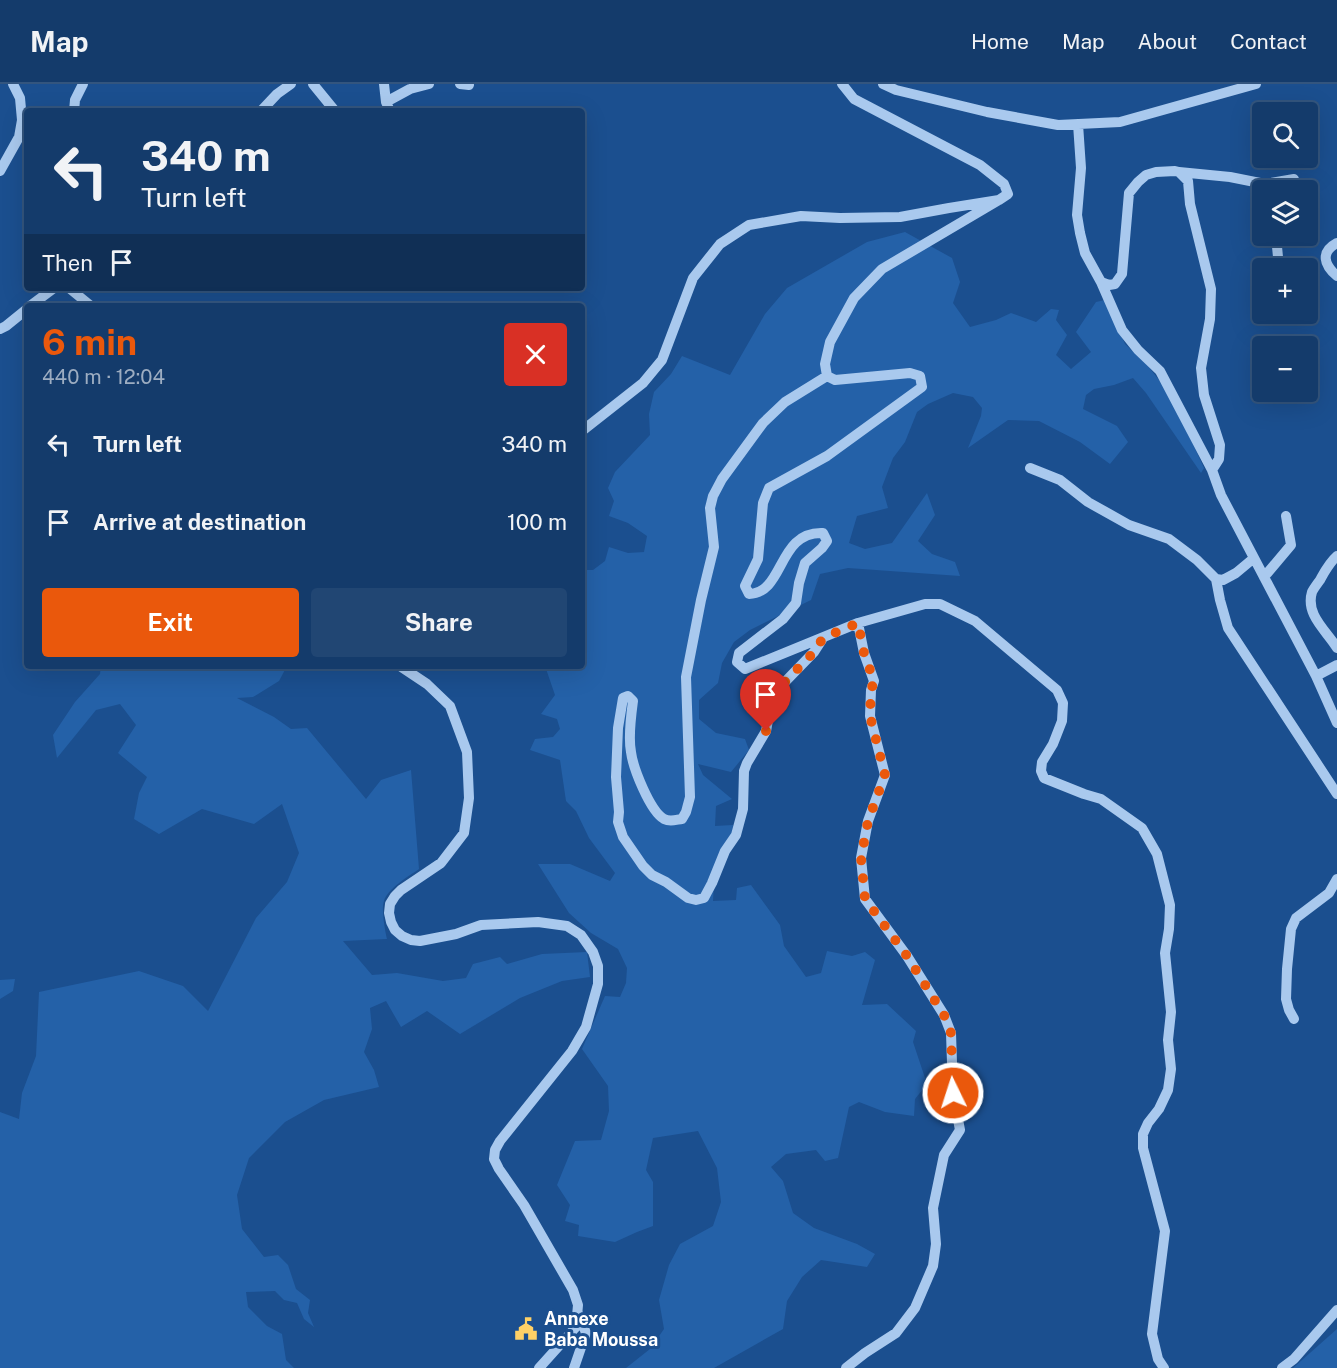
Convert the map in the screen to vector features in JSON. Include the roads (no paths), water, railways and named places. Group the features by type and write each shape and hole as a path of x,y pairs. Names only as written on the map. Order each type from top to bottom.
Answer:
{"street":[{"path":"0,171 19,136 22,120 20,98 13,84"},
{"path":"74,108 82,84"},
{"path":"264,108 291,84"},
{"path":"313,84 333,108"},
{"path":"384,84 388,106 410,89 429,84"},
{"path":"827,376 825,364 830,342 854,298 882,269 1008,194 1004,184 980,165 854,99 842,84"},
{"path":"883,84 896,90 987,112 1058,125 1120,122 1256,84"},
{"path":"1078,124 1081,168 1077,214 1085,253 1101,282 1122,330 1138,350 1160,371 1212,471 1221,495 1316,676 1337,723"},
{"path":"1101,282 1109,285 1115,284 1122,274 1129,193 1146,175 1175,171 1230,177 1252,183"},
{"path":"1179,172 1188,181 1190,204 1210,289 1210,319 1202,368 1204,395 1220,446 1220,459 1212,471"},
{"path":"585,429 643,383 656,368 662,360 693,278 720,244 750,225 801,216 900,217 999,200"},
{"path":"1337,243 1329,248 1326,262 1337,276"},
{"path":"1277,246 1278,257"},
{"path":"34,303 50,291"},
{"path":"73,291 87,303"},
{"path":"2,325 24,310"},
{"path":"827,376 835,380 910,373 920,376 922,387 827,456 769,488 763,503 758,559 745,586 749,594 757,594 772,581 787,552 799,540 813,533 824,533 827,541 805,563 796,603 783,619 739,653 737,662 745,669 858,623 925,604 940,603 975,621 1057,690 1063,704 1062,721 1053,744 1042,762 1041,771 1044,778 1101,799 1134,820 1142,828 1157,854 1170,905 1165,953 1170,1012 1168,1040 1171,1069 1168,1090 1143,1134 1143,1148 1165,1231 1152,1334 1158,1359 1164,1368"},
{"path":"823,638 814,652 780,687 771,704 766,731 744,771 743,808 736,835 724,851 704,898 696,900 688,898 652,875 643,866 623,837 618,822 616,777 618,728 623,698 628,696 633,701 630,750 635,771 648,799 663,818 672,821 682,819 687,812 690,797 686,677 714,547 710,508 713,495 763,423 785,402 827,376"},
{"path":"1030,468 1060,480 1088,502 1129,525 1170,539 1197,560 1216,579 1228,628 1337,794"},
{"path":"1264,577 1291,545 1286,516"},
{"path":"1337,556 1312,593 1312,605 1314,617 1337,648"},
{"path":"1216,579 1223,580 1236,573 1254,558"},
{"path":"846,1368 896,1333 915,1308 933,1266 936,1244 933,1208 944,1155 960,1130 953,1093 951,1033 944,1015 907,956 865,899 861,858 868,821 885,775 870,716 871,690 874,681 864,653 858,623"},
{"path":"1316,676 1337,665"},
{"path":"404,669 427,684 450,706 466,752 469,798 464,833 441,863 394,896 389,914 395,930 411,940 420,940 481,925 538,922 567,926 581,935 593,952 598,966 598,984 594,1002 585,1027 572,1052 495,1150 494,1159 498,1169 525,1204 573,1290 578,1305 576,1327 538,1368"},
{"path":"1294,1019 1286,999 1291,929 1296,918 1329,893 1337,879"},
{"path":"1282,1368 1294,1359 1337,1310"},
{"path":"574,1368 586,1333 578,1312"}],"place":[{"name":"Annexe Baba Moussa","path":"526,1329"}]}
